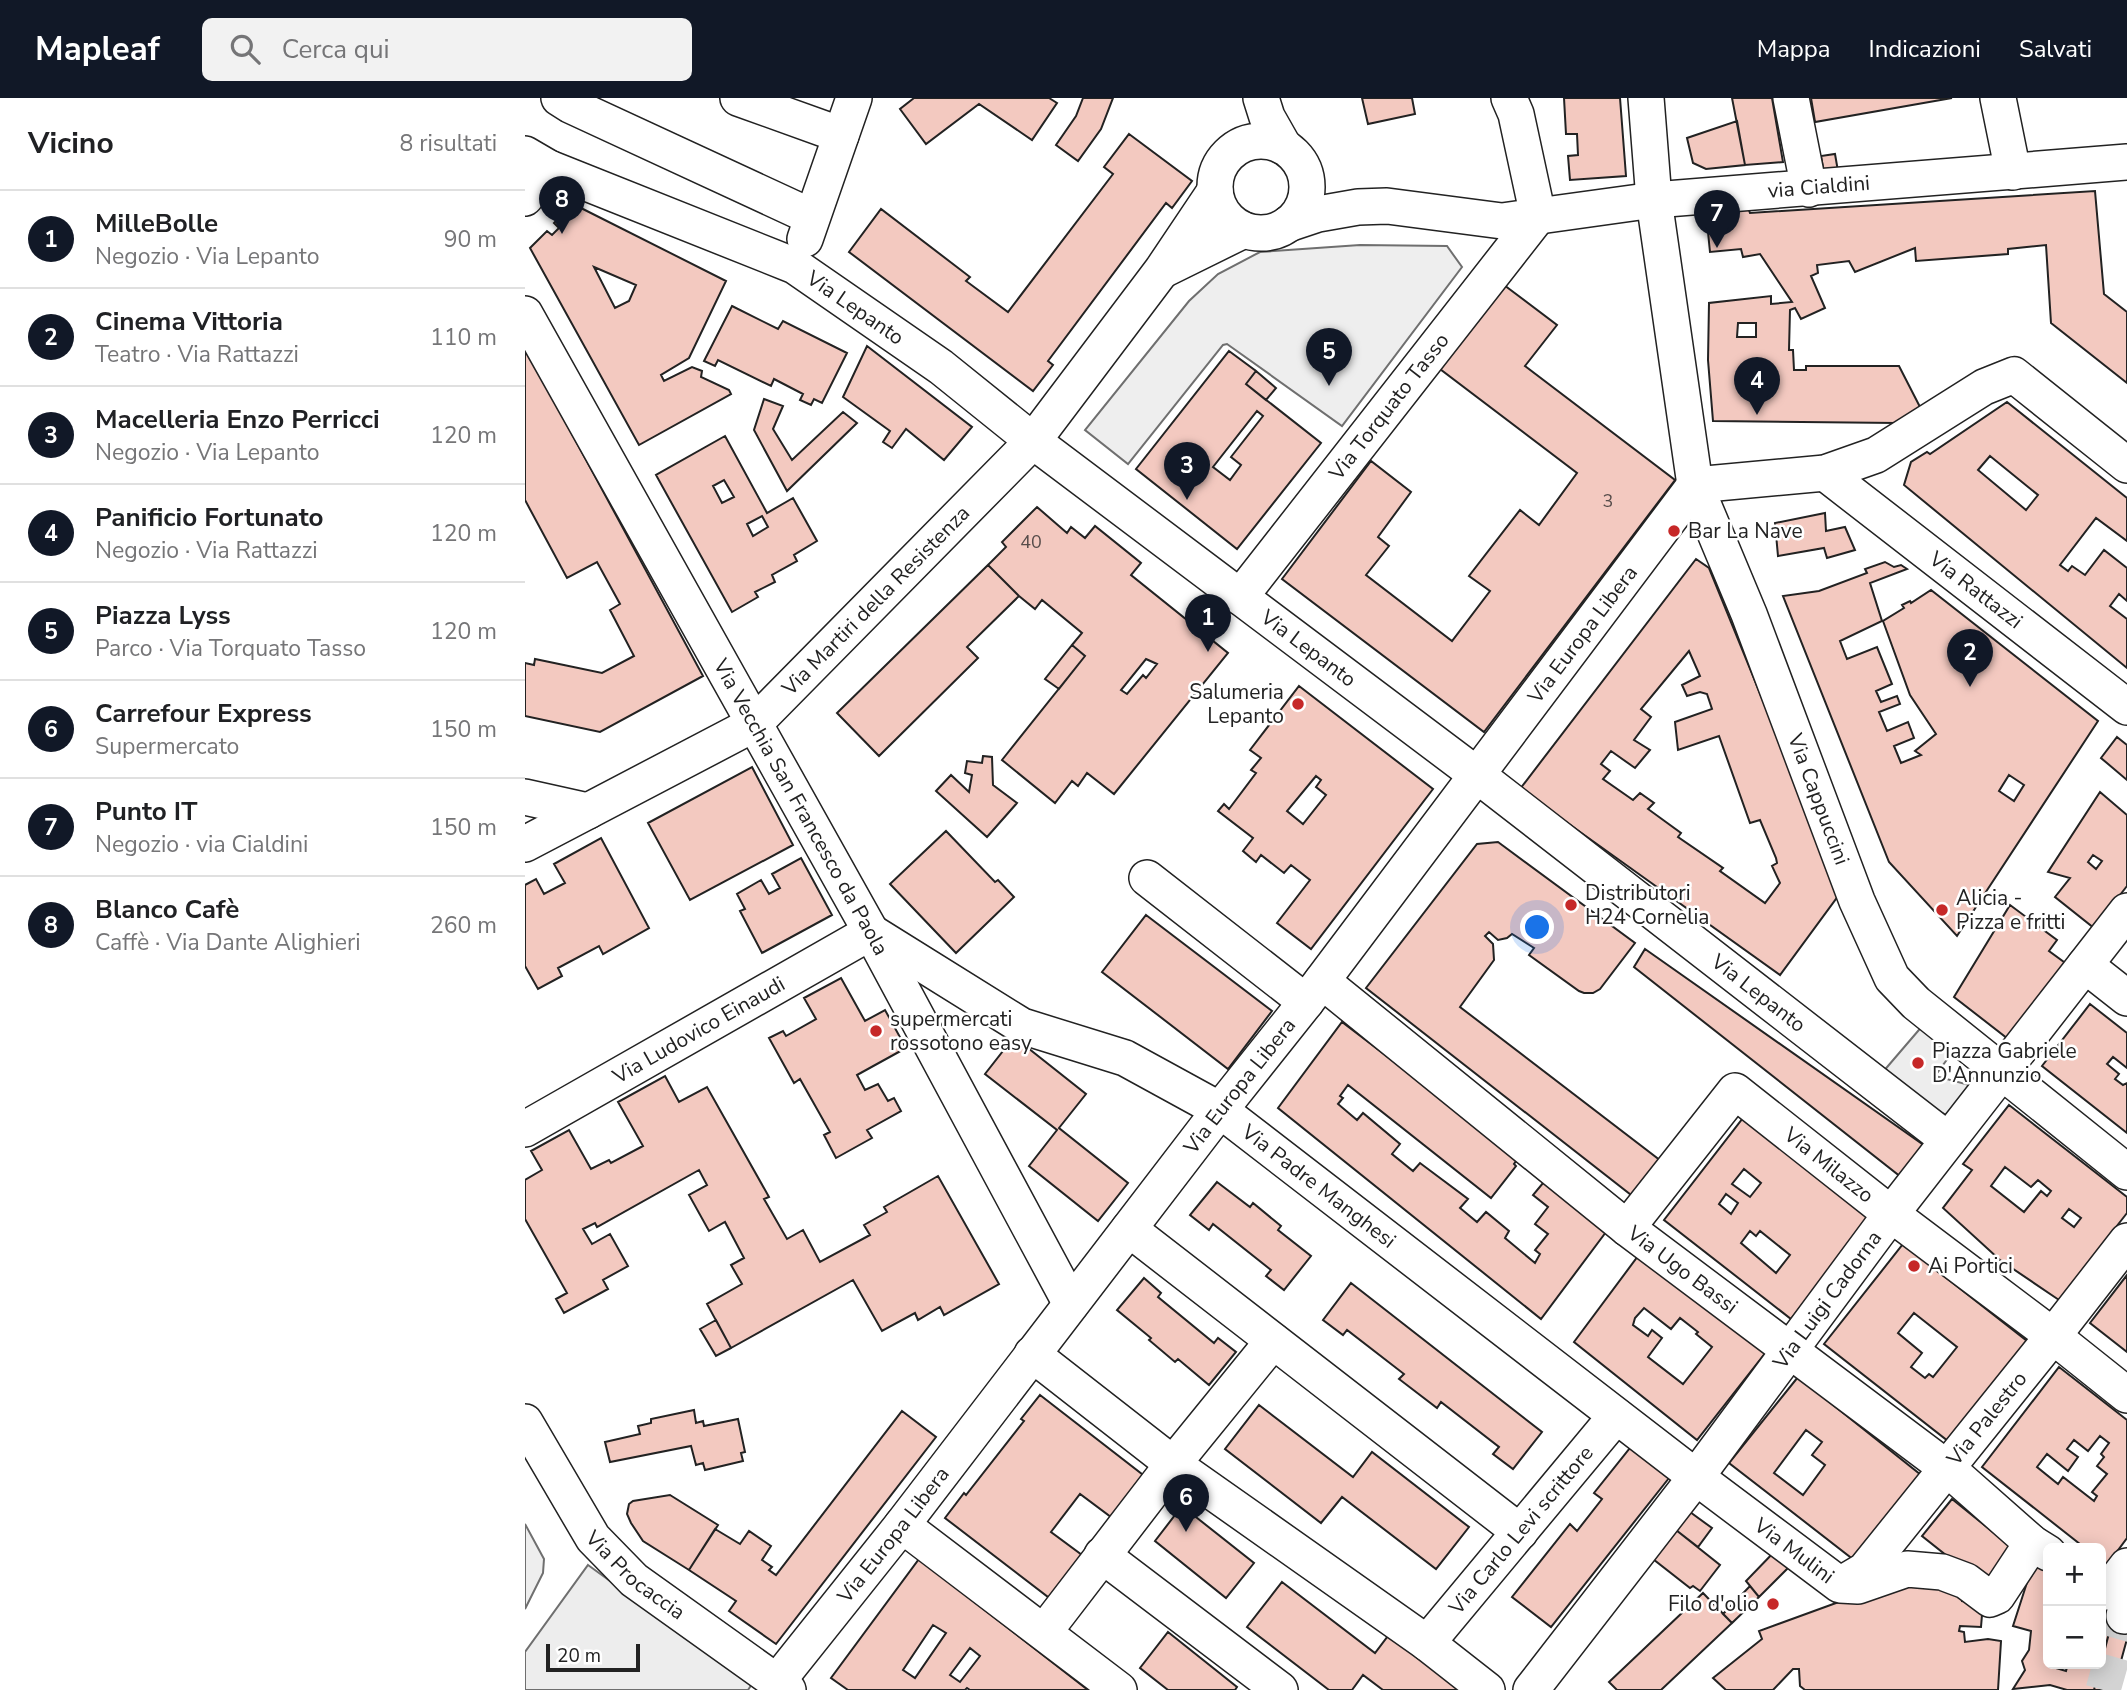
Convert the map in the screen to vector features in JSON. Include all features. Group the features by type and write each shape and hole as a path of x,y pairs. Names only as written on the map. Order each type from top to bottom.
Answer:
{"street":[{"path":"559,98 812,218"},
{"path":"738,98 841,135"},
{"path":"795,266 854,98"},
{"path":"1237,148 1244,112 1243,98"},
{"path":"1261,98 1268,117 1294,160 1307,189 1304,205 1288,224 1274,231 1259,233 1244,230 1232,223 1221,211 1215,191 1216,175 1225,159 1237,148 1252,142 1267,142 1294,160"},
{"path":"1509,98 1516,114 1538,216"},
{"name":"Via Cappuccini","path":"1646,98 1654,200 1695,485 1749,614 1857,901 1892,978 1916,1003 2127,1172"},
{"path":"1791,98 1809,189"},
{"path":"1998,98 2013,172"},
{"name":"via Cialdini","path":"1294,160 1339,191 1387,206"},
{"path":"525,198 537,161"},
{"name":"Via Lepanto","path":"537,161 795,266 941,367 1033,441 1477,775 1948,1140"},
{"name":"via Cialdini","path":"1288,224 1318,214 1358,207 1387,206 1502,221 1654,200 2127,162"},
{"name":"Via Martiri della Resistenza","path":"525,844 754,724 1033,441 1162,271 1215,191"},
{"name":"Via Torquato Tasso","path":"1240,597 1538,216"},
{"path":"1162,271 1244,230"},
{"name":"Via Vecchia San Francesco da Paola","path":"525,314 871,932 1071,1304"},
{"path":"1695,485 1825,473 1876,455 1984,387 2014,375 2127,466"},
{"name":"Via Rattazzi","path":"1825,473 2127,707"},
{"name":"Via Europa Libera","path":"782,1686 1032,1354 1314,991 1695,485"},
{"path":"525,797 588,811"},
{"name":"Via Ugo Bassi","path":"1147,878 1314,991 1948,1469 2040,1548"},
{"name":"Via Luigi Cadorna","path":"1531,1690 1696,1477 1891,1214 2127,911"},
{"name":"Via Padre Manghesi","path":"871,932 1022,1026 1125,1058 1220,1110 1696,1477"},
{"name":"Via Ludovico Einaudi","path":"525,1129 871,932"},
{"path":"2085,965 2127,998"},
{"name":"Via Milazzo","path":"1627,1228 1735,1091 2127,1395"},
{"path":"1129,1229 1520,1532"},
{"name":"Via Palestro","path":"1840,1585 1865,1570 2127,1241"},
{"path":"1044,1632 1173,1464 1273,1340"},
{"path":"1032,1354 1173,1464 1427,1643 1487,1690"},
{"name":"Via Carlo Levi scrittore","path":"1427,1643 1616,1416"},
{"name":"Via Procaccia","path":"525,1422 593,1538 634,1580 782,1686"},
{"name":"Via Mulini","path":"1696,1477 1840,1585 1858,1586 1907,1569 1942,1572 1966,1581 1990,1599 1997,1595 2040,1548"},
{"path":"902,1525 1119,1690"},
{"path":"1102,1555 1280,1690"}],"shaded area":[{"path":"1360,245 1447,246 1462,267 1342,426 1227,344 1223,345 1128,464 1085,430 1189,301 1218,274 1260,252"},
{"name":"Piazza Gabriele D'Annunzio","path":"1924,1024 1954,1050 1935,1076 1977,1087 1954,1119 1876,1080"},
{"path":"525,1524 544,1559 543,1573 525,1609"},
{"path":"588,1565 752,1684 748,1690 525,1690 525,1652"}],"building":[{"path":"914,98 1049,98 1057,103 1032,140 979,104 926,144 900,109"},
{"path":"1083,98 1113,98 1101,129 1078,161 1056,145 1076,116"},
{"path":"1362,98 1412,98 1415,114 1368,124"},
{"path":"1564,98 1620,98 1626,176 1570,180 1568,156 1578,155 1577,134 1566,134"},
{"path":"1732,98 1772,98 1783,162 1745,165"},
{"path":"1811,98 1952,98 1815,122"},
{"path":"1737,121 1745,165 1706,169 1693,163 1687,138"},
{"path":"1129,134 1192,181 1172,208 1166,203 1048,361 1053,365 1033,391 849,252 881,209 970,277 966,281 1008,312 1113,174 1104,167"},
{"path":"1835,154 1839,177 1825,179 1821,156"},
{"path":"2095,191 2104,294 2127,312 2127,383 2051,323 2046,245 2008,249 2008,254 1916,261 1915,248 1855,272 1849,261 1817,265 1818,273 1811,276 1825,308 1801,319 1795,308 1790,310 1789,350 1793,350 1794,370 1806,370 1806,366 1899,366 1920,407 1897,423 1713,421 1708,360 1709,303 1771,296 1771,304 1792,302 1760,254 1743,257 1741,249 1710,252 1705,202 1746,202 1750,213","holes":["1738,323 1756,323 1756,337 1737,337"]},
{"path":"573,204 726,281 689,358 661,375 664,381 692,367 702,371 701,377 729,390 731,394 639,445 530,248 547,231 552,235 559,228 554,223","holes":["594,267 636,285 629,301 615,308"]},
{"path":"1504,285 1557,325 1525,366 1675,480 1484,732 1282,579 1371,461 1411,492 1378,537 1389,546 1366,575 1452,641 1490,591 1469,576 1520,510 1539,525 1577,473 1440,369"},
{"path":"732,306 778,329 783,321 847,353 822,403 814,399 811,405 800,400 803,394 774,379 771,386 718,360 715,366 704,361"},
{"path":"867,346 972,427 944,460 906,429 892,448 883,442 890,431 843,397"},
{"path":"525,347 703,676 600,732 525,716 525,663 534,665 535,659 602,673 634,656 610,610 620,604 597,562 567,578 525,500"},
{"path":"1229,351 1256,371 1246,384 1321,443 1237,549 1136,469","holes":["1257,411 1263,416 1231,457 1241,465 1230,480 1213,467"]},
{"path":"1256,371 1276,388 1266,400 1246,384"},
{"path":"764,399 783,406 773,429 792,460 843,412 857,423 787,491 754,430"},
{"path":"2007,402 2127,498 2127,541 2096,518 2060,565 2068,571 2072,566 2085,575 2104,550 2127,568 2127,601 2119,594 2110,606 2127,619 2127,668 1904,485 1911,462 1927,452 1930,454","holes":["1990,456 2038,495 2026,510 1978,470"]},
{"path":"725,436 767,513 793,498 817,541 794,555 797,561 772,575 775,582 755,592 758,597 732,612 656,475","holes":["724,480 734,497 722,503 713,486","762,516 768,527 753,536 747,524"]},
{"path":"1037,507 1067,533 1071,527 1085,538 1095,526 1141,563 1131,575 1228,653 1114,794 1087,773 1078,786 1072,781 1055,803 1002,760 1085,656 1072,645 1082,633 1042,600 1035,609 988,565 1006,547 1002,542","holes":["1146,659 1157,664 1146,678 1143,675 1127,694 1121,690"]},
{"path":"1825,513 1826,531 1845,527 1855,550 1827,558 1824,548 1778,556 1775,523"},
{"path":"1696,559 1709,568 1841,892 1780,975 1520,789","holes":["1689,651 1700,676 1682,685 1687,696 1700,692 1707,694 1712,709 1675,722 1678,750 1719,736 1750,823 1760,820 1776,858 1777,863 1772,866 1780,883 1765,903 1720,871 1723,868 1678,837 1681,833 1648,809 1654,803 1640,793 1633,800 1603,779 1610,771 1601,764 1611,751 1635,768 1650,750 1634,740 1651,717 1641,709"]},
{"path":"1885,562 1907,569 1870,583 1882,621 1840,641 1847,659 1877,647 1892,684 1876,691 1881,702 1897,696 1900,704 1879,712 1887,731 1908,722 1914,738 1894,746 1901,763 1921,755 1915,751 1936,734 1910,695 1883,621 1904,608 1902,605 1910,601 1911,603 1931,590 2098,721 1957,936 1889,862 1783,596 1819,591 1867,573 1865,569","holes":["2009,775 2024,785 2014,801 1999,791"]},
{"path":"988,565 1019,596 967,647 978,658 879,756 837,713"},
{"path":"1072,645 1085,656 1059,689 1045,679"},
{"path":"1299,686 1433,789 1311,949 1277,923 1310,880 1291,865 1284,873 1261,855 1256,862 1243,851 1253,838 1218,811 1224,804 1229,809 1256,773 1251,770 1261,758 1250,750","holes":["1316,776 1321,780 1316,787 1326,795 1303,824 1287,811"]},
{"path":"2117,737 2127,745 2127,780 2101,758"},
{"path":"983,756 992,757 993,785 1017,803 987,837 936,791 951,775 969,792 972,775 965,773 967,761 982,763"},
{"path":"752,767 793,845 690,900 648,823"},
{"path":"2100,792 2127,815 2127,886 2094,928 2055,897 2070,878 2048,872","holes":["2093,855 2102,861 2096,869 2088,862"]},
{"path":"946,831 995,882 998,880 1014,897 956,953 890,884"},
{"path":"601,838 649,928 603,954 599,946 558,968 562,976 538,989 525,966 525,885 536,879 544,894 565,883 554,864"},
{"path":"1498,842 1635,943 1600,989 1593,993 1584,993 1529,955 1534,948 1512,934 1498,940 1489,932 1485,936 1493,944 1494,960 1460,1007 1661,1161 1635,1198 1366,988 1477,844"},
{"path":"801,858 832,915 762,953 740,911 745,909 737,894 761,880 769,894 780,888 772,874"},
{"path":"2010,905 2057,940 2049,951 2068,965 2012,1042 1954,997"},
{"path":"1146,915 1272,1011 1228,1069 1102,972"},
{"path":"1645,949 1925,1146 1901,1177 1634,967"},
{"path":"841,978 865,1021 885,1010 906,1048 857,1075 865,1090 878,1084 888,1101 894,1098 901,1111 867,1130 872,1138 836,1158 824,1135 830,1132 800,1079 794,1083 769,1038 783,1031 786,1036 816,1019 804,998"},
{"path":"2090,1004 2127,1033 2127,1068 2113,1057 2107,1064 2119,1074 2115,1079 2123,1085 2127,1083 2127,1133 2042,1066"},
{"path":"1342,1022 1519,1157 1514,1164 1516,1166 1491,1198 1348,1085 1340,1096 1343,1098 1338,1104 1357,1120 1363,1113 1400,1144 1392,1154 1413,1171 1420,1163 1468,1199 1460,1208 1477,1222 1486,1212 1509,1231 1505,1238 1535,1263 1540,1254 1535,1250 1548,1234 1535,1224 1548,1207 1533,1195 1548,1177 1609,1228 1541,1319 1278,1108"},
{"path":"1014,1037 1086,1094 1059,1128 1128,1183 1098,1221 1029,1166 1057,1130 985,1074"},
{"path":"665,1076 679,1102 707,1087 769,1197 764,1199 787,1239 803,1230 820,1262 870,1235 864,1225 887,1212 884,1207 938,1176 999,1284 944,1315 940,1307 918,1320 915,1313 882,1331 853,1280 731,1348 707,1304 742,1284 731,1265 744,1258 725,1222 709,1231 689,1195 707,1185 699,1170 597,1227 595,1223 583,1229 592,1244 610,1234 628,1266 603,1280 608,1289 564,1313 556,1299 567,1293 525,1219 525,1180 542,1170 531,1151 569,1130 591,1169 609,1160 611,1163 643,1146 618,1102"},
{"path":"2009,1105 2127,1197 2127,1213 2059,1300 2000,1260 1943,1208 1972,1170 1963,1164","holes":["2005,1167 2031,1187 2038,1180 2051,1191 2047,1196 2041,1191 2024,1212 1991,1186","2069,1209 2081,1218 2074,1227 2062,1218"]},
{"path":"1743,1118 1870,1218 1791,1319 1664,1220","holes":["1744,1169 1761,1183 1750,1197 1732,1184","1726,1194 1738,1203 1731,1214 1719,1204","1750,1231 1756,1236 1760,1231 1790,1255 1776,1273 1741,1243"]},
{"path":"1217,1182 1250,1207 1253,1203 1281,1226 1278,1230 1311,1256 1284,1290 1266,1276 1271,1270 1213,1224 1209,1230 1190,1215"},
{"path":"1903,1244 2027,1341 1948,1441 1824,1344","holes":["1914,1313 1957,1347 1933,1377 1929,1374 1925,1378 1911,1367 1922,1353 1898,1333"]},
{"path":"1641,1252 1766,1352 1697,1440 1574,1342","holes":["1644,1308 1671,1329 1680,1318 1712,1347 1683,1384 1648,1357 1662,1338 1652,1330 1648,1336 1633,1325 1635,1318"]},
{"path":"2127,1275 2127,1352 2090,1323"},
{"path":"1144,1278 1161,1293 1158,1297 1214,1343 1218,1338 1236,1352 1209,1385 1178,1359 1175,1362 1117,1310"},
{"path":"1351,1283 1542,1432 1513,1469 1493,1454 1499,1447 1441,1402 1437,1408 1399,1379 1404,1374 1347,1330 1343,1335 1323,1320"},
{"path":"716,1320 731,1348 716,1356 700,1329"},
{"path":"2059,1367 2127,1420 2127,1538 2107,1565 2106,1543 2079,1543 1982,1467","holes":["2100,1436 2109,1443 2101,1454 2104,1457 2097,1466 2107,1474 2092,1492 2097,1496 2094,1501 2063,1477 2058,1484 2037,1467 2047,1454 2068,1471 2078,1457 2067,1449 2074,1440 2088,1451"]},
{"path":"1798,1377 1921,1475 1854,1560 1729,1463","holes":["1806,1430 1822,1442 1812,1455 1825,1465 1803,1495 1774,1473"]},
{"path":"1040,1395 1147,1478 1115,1520 1080,1494 1051,1532 1086,1558 1052,1600 945,1518 1024,1421 1021,1419"},
{"path":"1259,1405 1353,1477 1372,1452 1469,1527 1436,1569 1342,1497 1321,1523 1225,1449"},
{"path":"694,1410 696,1423 703,1421 704,1426 738,1419 745,1452 741,1453 743,1461 705,1470 703,1463 696,1465 691,1446 610,1462 605,1442 640,1434 638,1426 651,1423 651,1419"},
{"path":"902,1411 936,1437 776,1644 729,1611 736,1601 689,1570 715,1529 740,1544 749,1531 771,1546 762,1560 772,1567 769,1570 776,1575"},
{"path":"1630,1448 1669,1478 1551,1627 1512,1597 1570,1524 1577,1531 1602,1499 1594,1493"},
{"path":"670,1495 718,1525 689,1570 643,1541 627,1514 629,1504 633,1501"},
{"path":"1952,1499 2019,1553 1990,1590 1922,1536"},
{"path":"1182,1506 1254,1563 1226,1598 1155,1541"},
{"path":"1690,1512 1712,1528 1698,1547 1676,1530"},
{"path":"1676,1530 1720,1565 1700,1591 1693,1586 1690,1588 1653,1559"},
{"path":"1777,1549 1793,1563 1759,1597 1746,1581"},
{"path":"919,1559 1088,1690 848,1690 831,1678","holes":["933,1625 946,1633 915,1678 903,1670","970,1648 980,1656 960,1682 950,1675"]},
{"path":"2038,1565 2043,1569 2043,1669 2100,1669 2094,1690 2067,1690 2050,1685 2013,1689 2025,1670 2022,1661 2029,1650 2031,1631 2013,1626 2032,1567"},
{"path":"1282,1582 1375,1653 1394,1628 1475,1690 1383,1690 1363,1675 1352,1690 1329,1690 1247,1627"},
{"path":"1895,1582 1960,1584 1962,1601 1983,1603 1981,1627 1960,1626 1959,1631 1964,1632 1965,1642 1988,1639 2001,1641 1998,1690 1805,1690 1800,1686 1799,1669 1793,1669 1773,1690 1726,1690 1713,1678 1762,1639 1759,1631"},
{"path":"1750,1586 1759,1597 1732,1623 1723,1614"},
{"path":"1703,1593 1732,1623 1661,1690 1617,1690 1609,1682"},
{"path":"2106,1610 2114,1614 2106,1645"},
{"path":"2114,1614 2127,1618 2127,1639 2113,1690 2094,1690 2100,1669 2106,1669 2106,1644"},
{"path":"1168,1632 1237,1687 1235,1690 1168,1690 1140,1668"}],"tunnel":[{"path":"2103,1690 2124,1616"}],"place":[{"name":"Blanco Cafè","path":"562,234"},
{"name":"Punto IT","path":"1717,248"},
{"name":"Piazza Lyss","path":"1329,386"},
{"name":"Panificio Fortunato","path":"1757,415"},
{"name":"Macelleria Enzo Perricci","path":"1187,500"},
{"name":"Bar La Nave","path":"1674,531"},
{"name":"MilleBolle","path":"1208,652"},
{"name":"Cinema Vittoria","path":"1970,687"},
{"name":"Salumeria Lepanto","path":"1298,704"},
{"name":"Distributori H24 Cornelia","path":"1571,905"},
{"name":"Alicia - Pizza e fritti","path":"1942,910"},
{"name":"supermercati rossotono easy","path":"876,1031"},
{"name":"Piazza Gabriele D'Annunzio","path":"1918,1063"},
{"name":"Ai Portici","path":"1914,1266"},
{"name":"Carrefour Express","path":"1186,1532"},
{"name":"Filo d'olio","path":"1773,1604"}]}
